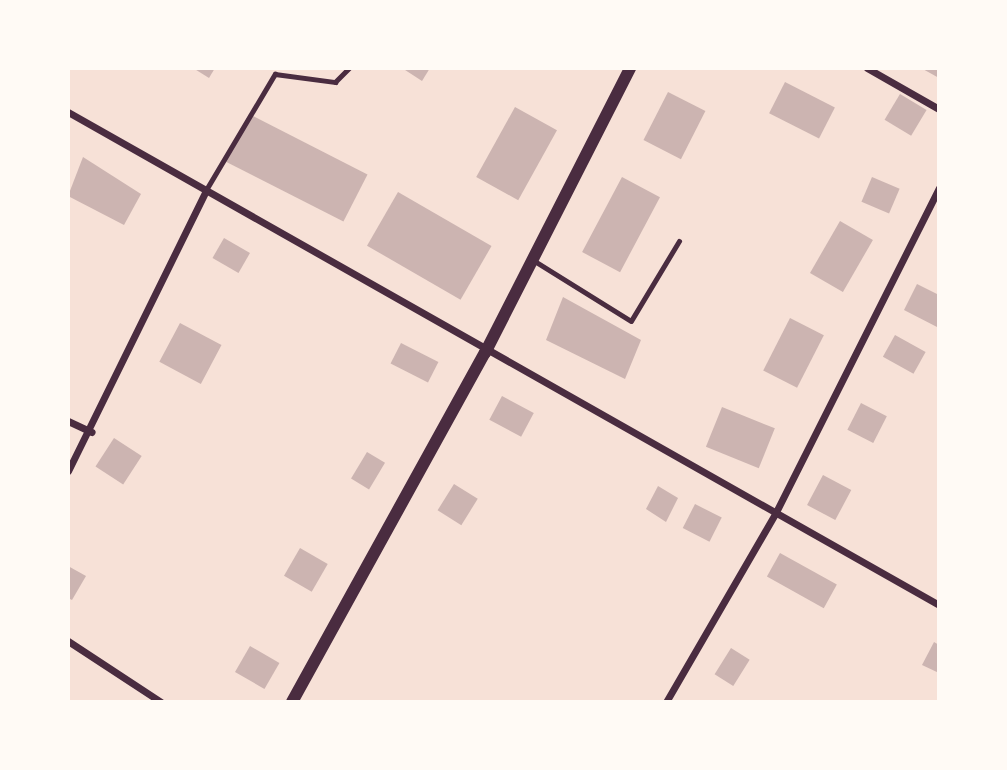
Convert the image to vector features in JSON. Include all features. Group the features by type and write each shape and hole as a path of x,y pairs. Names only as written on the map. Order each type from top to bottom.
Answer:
{"street":[{"path":"292,702 485,353 630,68"},
{"path":"867,68 939,109"},
{"path":"68,112 485,353 939,605"},
{"path":"666,702 775,514 939,188"},
{"path":"68,471 92,432 206,190"},
{"path":"68,421 92,432"},
{"path":"68,641 161,702"}],"lane":[{"path":"206,190 275,74 335,82 349,68"},
{"path":"533,260 631,321 679,241"}],"building":[{"path":"193,68 215,68 209,78"},
{"path":"402,68 430,68 422,81"},
{"path":"921,68 939,68 939,78"},
{"path":"785,82 835,107 819,139 769,113"},
{"path":"668,92 705,111 681,159 643,140"},
{"path":"900,94 927,110 911,136 885,120"},
{"path":"515,107 557,130 518,200 476,177"},
{"path":"249,114 368,174 343,222 225,161"},
{"path":"83,157 141,194 124,225 68,196"},
{"path":"622,177 660,197 620,272 582,252"},
{"path":"872,177 900,189 889,214 861,202"},
{"path":"398,192 492,246 461,300 367,246"},
{"path":"840,221 873,240 843,292 810,273"},
{"path":"224,238 250,253 238,273 213,258"},
{"path":"917,284 939,295 937,327 904,310"},
{"path":"563,297 641,340 625,379 546,340"},
{"path":"790,318 824,335 797,388 763,371"},
{"path":"180,323 221,345 201,384 159,362"},
{"path":"895,335 926,352 913,374 883,357"},
{"path":"401,343 438,362 428,383 391,363"},
{"path":"502,396 534,413 521,437 489,420"},
{"path":"861,403 887,416 873,443 847,430"},
{"path":"722,407 775,428 759,468 706,447"},
{"path":"114,438 142,456 123,484 95,467"},
{"path":"367,452 385,463 369,489 351,479"},
{"path":"823,475 851,490 835,520 807,505"},
{"path":"454,484 478,499 461,525 438,510"},
{"path":"658,486 678,498 666,522 646,509"},
{"path":"695,504 722,518 709,542 683,528"},
{"path":"300,548 328,564 312,592 284,576"},
{"path":"780,553 837,585 824,608 767,577"},
{"path":"68,566 86,576 72,600 68,598"},
{"path":"934,642 939,645 939,673 922,665"},
{"path":"250,646 279,663 264,689 235,672"},
{"path":"731,648 750,660 733,686 715,674"}]}
